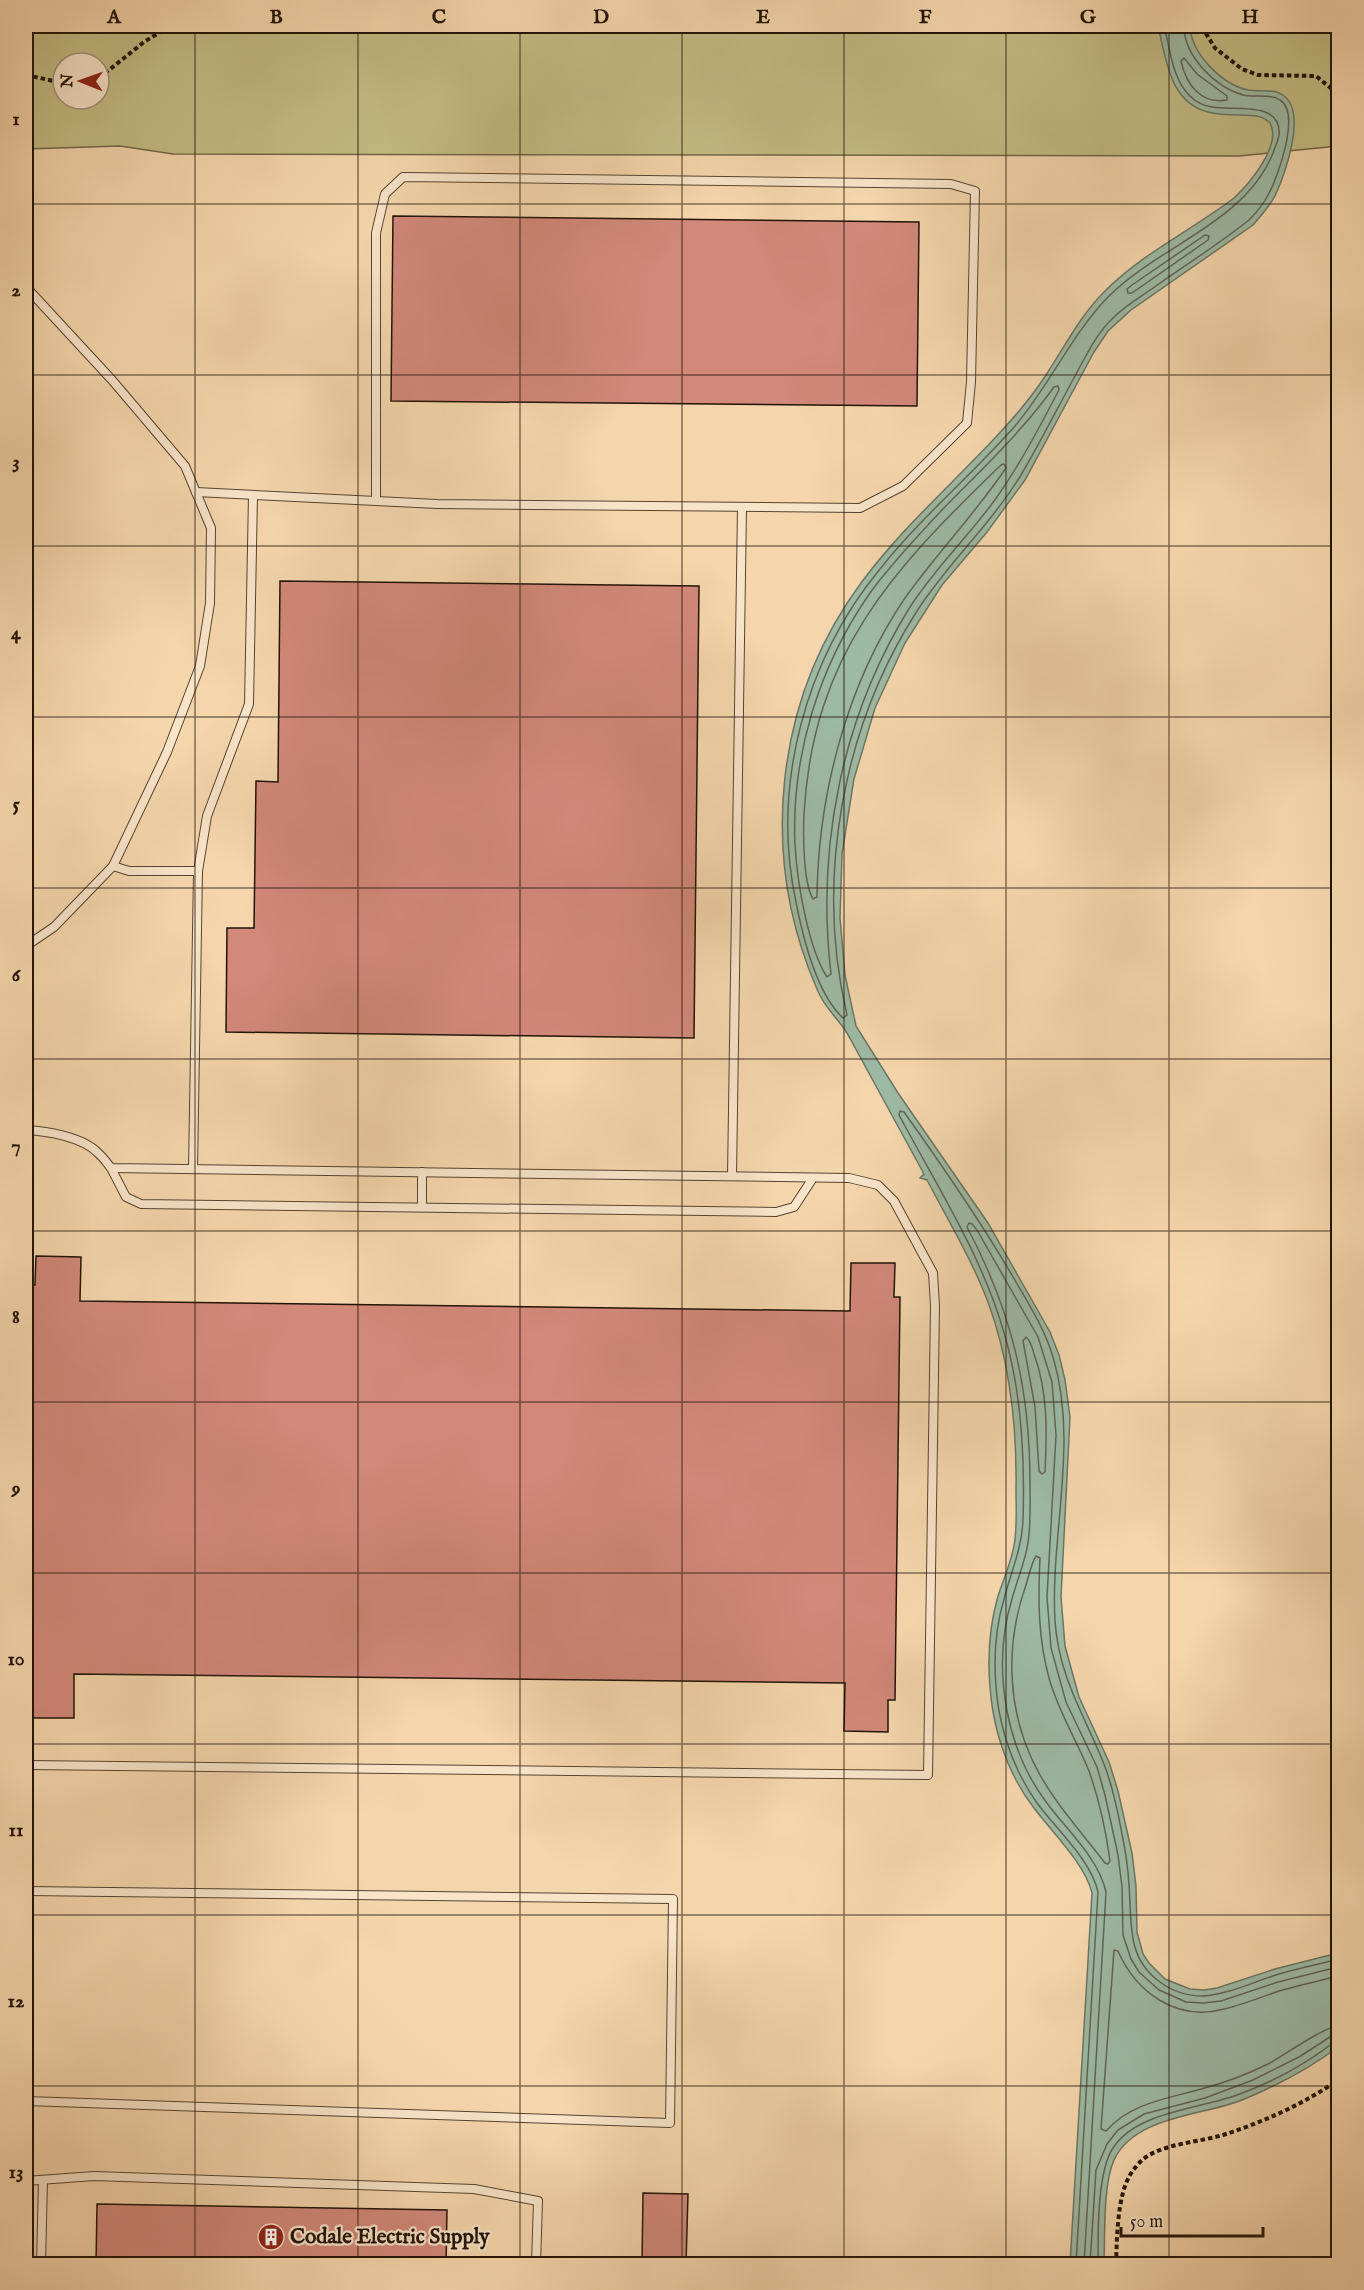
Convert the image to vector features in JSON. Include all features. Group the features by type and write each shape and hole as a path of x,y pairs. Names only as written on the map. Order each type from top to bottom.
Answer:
{"lane":[{"path":"196,492 253,495 437,504 860,508 903,486 967,423 971,381 975,190 951,184 403,177 385,194 376,233 376,501"},
{"path":"26,287 112,380 185,465 211,528 210,603 200,666 167,752 113,866 54,927 26,946"},
{"path":"193,1169 198,871 207,816 249,704 253,495"},
{"path":"732,1176 742,507"},
{"path":"113,866 129,871 198,871"},
{"path":"26,1130 44,1131 71,1138 97,1151 111,1168 126,1197 141,1204 776,1212 794,1207 813,1178"},
{"path":"26,1765 928,1775 935,1306 933,1273 894,1201 878,1185 849,1178 111,1168"},
{"path":"422,1172 422,1208"},
{"path":"26,1891 673,1899 670,2123 26,2102"},
{"path":"26,2181 94,2176 474,2189 538,2201 536,2265"},
{"path":"41,2265 43,2180"}],"path":[{"path":"111,71 144,42 170,26"},
{"path":"1205,26 1205,32 1215,48 1242,69 1258,75 1316,76 1338,94"},
{"path":"26,75 51,80"},
{"path":"1116,2265 1126,2183 1142,2159 1161,2150 1248,2126 1285,2110 1338,2080"}],"shaded area":[{"path":"26,26 1338,26 1338,146 1239,156 173,154 120,146 26,149"}],"water":[{"path":"1158,26 1190,26 1196,47 1209,66 1218,74 1238,87 1280,94 1291,104 1294,116 1292,144 1279,186 1270,204 1253,225 1131,310 1108,331 1094,352 1025,480 987,532 942,585 905,643 875,708 854,779 842,854 840,918 845,975 856,1026 898,1093 988,1223 1050,1332 1059,1355 1070,1417 1061,1597 1065,1646 1079,1697 1109,1762 1118,1791 1132,1853 1136,1886 1137,1932 1143,1954 1165,1979 1190,1989 1204,1990 1338,1953 1338,2047 1304,2070 1255,2095 1170,2120 1137,2134 1124,2145 1110,2170 1105,2210 1104,2264 1070,2264 1092,1893 1083,1871 1026,1798 1013,1775 999,1738 993,1712 989,1669 990,1639 994,1610 1012,1554 1016,1527 1015,1442 1007,1371 996,1325 982,1286 967,1255 927,1180 920,1178 924,1174 847,1033 817,989 799,938 787,886 782,833 785,780 794,728 809,678 832,629 861,583 908,527 1021,408 1095,301 1118,278 1150,254 1234,198 1256,173 1268,152 1273,132 1267,120 1256,116 1212,113 1195,107 1185,99 1171,77"}],"building":[{"path":"393,216 919,222 917,406 391,401"},
{"path":"280,581 699,586 694,1038 226,1032 227,928 254,928 256,781 278,782"},
{"path":"36,1256 81,1257 80,1301 850,1311 851,1263 895,1263 894,1297 900,1297 895,1700 888,1700 888,1732 844,1731 845,1683 74,1674 74,1718 31,1718 31,1687 26,1686 26,1451 28,1285 35,1285"},
{"path":"643,2193 688,2194 686,2265 642,2265"},
{"name":"Codale Electric Supply","path":"97,2204 447,2210 446,2265 96,2265"}],"place":[{"name":"Codale Electric Supply","path":"271,2237"}]}
